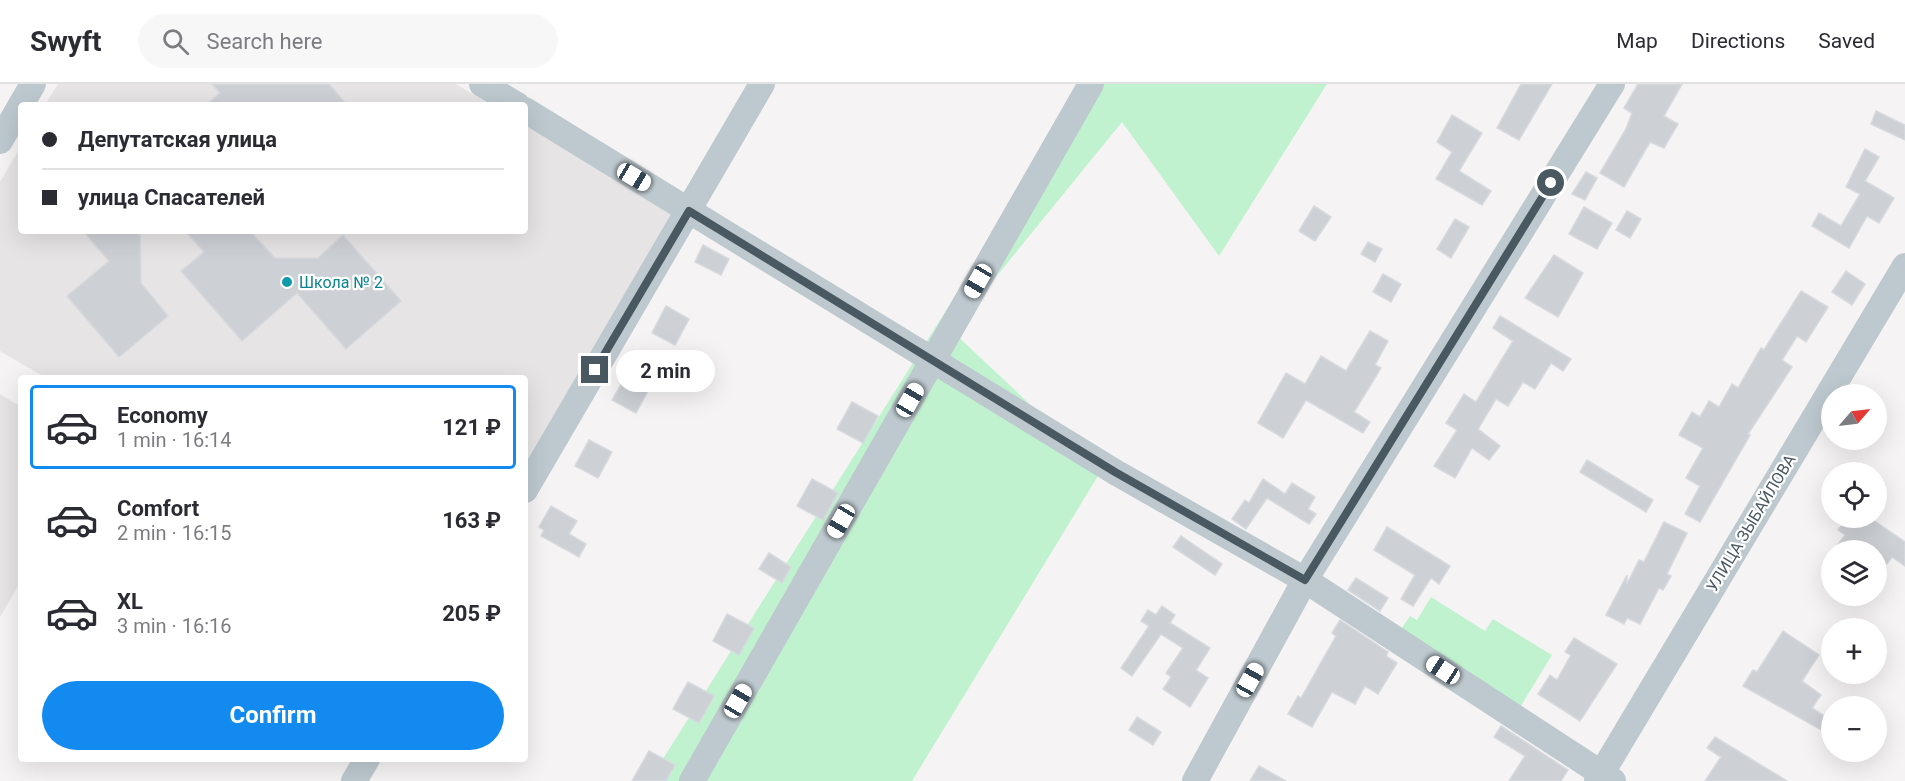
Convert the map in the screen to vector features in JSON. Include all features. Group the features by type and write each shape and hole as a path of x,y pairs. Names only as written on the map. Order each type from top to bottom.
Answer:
{"street":[{"path":"23,102 33,84"},
{"path":"482,84 512,102"},
{"path":"528,485 762,84"},
{"path":"692,781 1091,84"},
{"path":"1195,781 1305,580 1612,84"},
{"path":"0,141 18,110"},
{"path":"528,112 1115,472 1305,580 1604,778"},
{"name":"УЛИЦА ЗЫБАЙЛОВА","path":"1604,778 1905,266"},
{"path":"354,781 365,762"}],"shaded area":[{"path":"58,84 456,84 486,102 47,102"},
{"path":"528,127 677,215 528,469 528,375 41,375 0,351 0,182 18,151 18,234 528,234"},
{"path":"0,394 18,405 18,586 0,617"}],"green space":[{"path":"1089,84 1327,84 1219,256 1122,122 952,331 1101,471 912,781 649,781"},
{"path":"1431,597 1485,631 1493,619 1552,655 1519,709 1400,631 1410,616 1417,620"}],"building":[{"path":"212,84 329,84 344,102 210,102 220,93"},
{"path":"1521,84 1552,84 1519,140 1497,128"},
{"path":"1638,84 1682,84 1664,116 1678,124 1664,148 1650,142 1624,187 1600,173 1626,129 1632,113 1624,108"},
{"path":"1876,111 1905,125 1905,140 1871,124"},
{"path":"1452,115 1482,133 1459,171 1491,191 1482,205 1436,179 1452,152 1437,142"},
{"path":"1865,149 1879,157 1865,181 1894,198 1879,223 1867,216 1849,248 1812,226 1819,213 1841,226 1860,194 1846,187"},
{"path":"1586,172 1597,178 1585,200 1572,194"},
{"path":"1314,206 1331,217 1315,241 1299,231"},
{"path":"1584,207 1612,223 1597,249 1569,234"},
{"path":"1627,211 1641,219 1630,238 1616,230"},
{"path":"1455,219 1469,227 1451,258 1437,249"},
{"path":"86,234 140,234 141,283 168,316 119,357 67,296 109,261"},
{"name":"Школа № 2","path":"188,234 253,234 275,258 318,258 343,235 401,301 346,349 297,293 242,341 181,271 204,252"},
{"path":"1368,242 1382,249 1375,262 1361,254"},
{"path":"703,245 729,259 721,275 695,262"},
{"path":"1554,255 1583,273 1558,317 1525,298"},
{"path":"1846,271 1865,284 1852,305 1832,292"},
{"path":"1383,274 1401,284 1391,302 1373,292"},
{"path":"1801,291 1828,307 1806,342 1797,336 1782,360 1792,367 1748,434 1750,435 1700,522 1685,514 1700,486 1686,478 1703,448 1679,435 1692,412 1700,417 1709,401 1719,407 1732,384 1738,388 1761,348 1764,350"},
{"path":"666,306 689,319 675,345 652,333"},
{"path":"1500,316 1571,359 1563,371 1551,363 1535,389 1523,382 1508,406 1496,399 1478,429 1500,446 1489,460 1472,448 1455,478 1434,466 1457,430 1446,423 1464,394 1476,402 1513,341 1493,328"},
{"path":"1370,331 1388,341 1375,365 1381,368 1354,412 1370,422 1363,433 1306,400 1283,438 1258,423 1286,373 1305,384 1321,356 1346,371"},
{"path":"627,374 650,387 636,413 612,400"},
{"path":"852,402 878,416 863,443 837,429"},
{"path":"589,440 612,452 598,478 575,466"},
{"path":"1587,460 1653,500 1646,512 1580,472"},
{"path":"812,479 838,493 823,520 797,506"},
{"path":"1263,479 1285,494 1292,483 1315,497 1308,509 1316,514 1309,524 1267,498 1246,529 1232,519 1245,500 1249,503"},
{"path":"551,506 577,521 569,534 586,544 579,557 541,536 544,530 539,527"},
{"path":"1664,522 1687,533 1667,574 1671,576 1663,590 1659,588 1640,624 1627,618 1624,624 1606,615 1627,575 1627,584 1639,560 1644,562"},
{"path":"1387,527 1450,566 1439,584 1431,578 1413,606 1401,599 1415,575 1374,550"},
{"path":"1840,528 1885,528 1905,542 1905,566 1892,557 1887,564 1887,540 1841,540 1845,535 1838,530"},
{"path":"1181,536 1222,564 1215,575 1173,547"},
{"path":"769,553 791,567 782,583 759,569"},
{"path":"1356,578 1388,598 1380,611 1348,590"},
{"path":"1162,606 1175,615 1170,623 1210,648 1196,670 1208,678 1190,707 1163,689 1171,677 1166,673 1183,648 1161,634 1132,676 1121,668 1149,626 1141,621 1148,610 1156,615"},
{"path":"727,614 754,628 739,655 713,641"},
{"path":"1340,620 1388,652 1386,656 1397,663 1378,694 1365,686 1355,704 1332,692 1312,727 1288,714 1298,696 1301,698 1336,636 1332,633"},
{"path":"1783,631 1819,655 1802,681 1821,695 1812,708 1821,714 1821,730 1743,686 1753,670 1757,672"},
{"path":"1574,638 1617,664 1580,721 1538,694 1550,675 1557,680 1571,655 1565,652"},
{"path":"688,682 714,696 699,723 673,709"},
{"path":"1137,717 1161,732 1153,745 1129,730"},
{"path":"1501,726 1568,770 1561,781 1509,781 1525,756 1494,737"},
{"path":"1715,737 1787,781 1705,781 1721,757 1707,748"},
{"path":"649,751 675,765 666,781 632,781"},
{"path":"1259,766 1286,781 1250,781"}],"place":[{"name":"Школа № 2","path":"287,282"}],"route":[{"path":"595,370 689,211 1115,472 1305,580 1551,183"}]}
